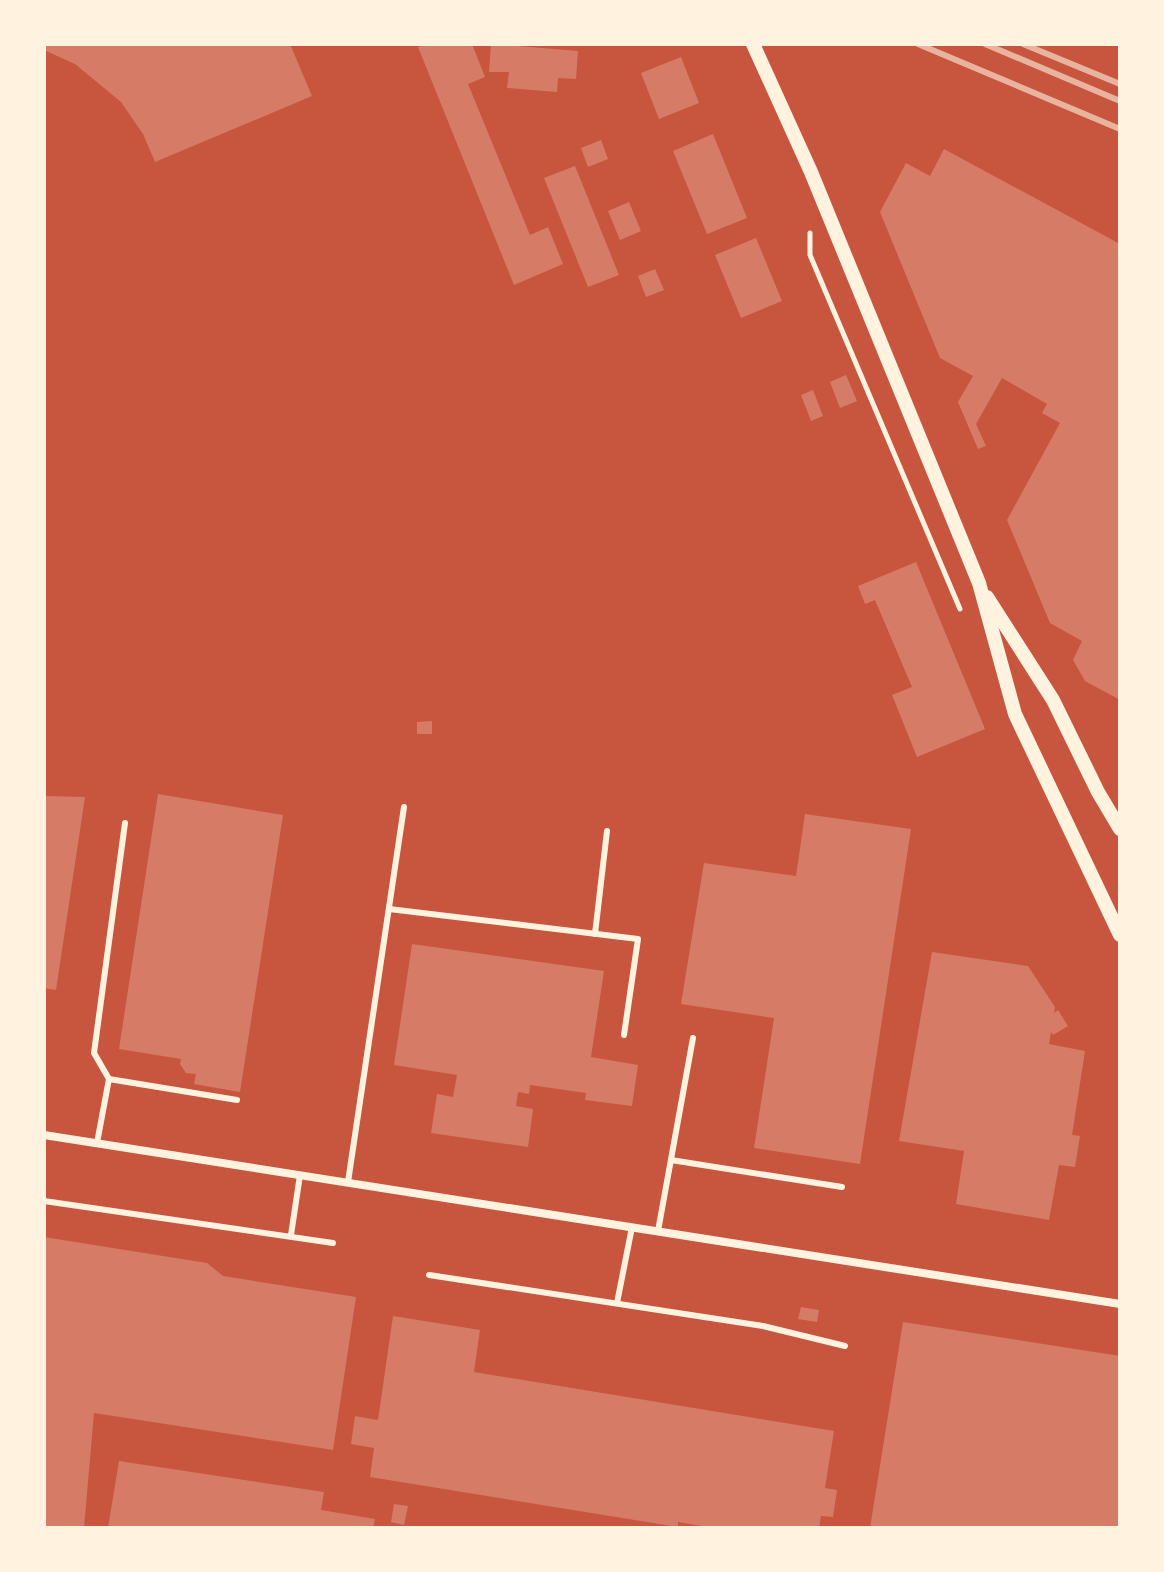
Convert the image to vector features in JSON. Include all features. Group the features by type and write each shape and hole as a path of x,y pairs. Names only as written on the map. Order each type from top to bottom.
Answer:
{"street":[{"path":"753,44 811,172 979,583 1015,714 1120,935"},
{"path":"979,583 1053,700 1098,792 1120,829"},
{"path":"44,1135 1120,1304"}],"lane":[{"path":"348,1182 404,807"},
{"path":"97,1143 109,1079 94,1053 125,823"},
{"path":"595,934 607,831"},
{"path":"389,909 638,939 624,1035"},
{"path":"658,1231 693,1038"},
{"path":"109,1079 237,1100"},
{"path":"671,1160 842,1187"},
{"path":"291,1235 300,1175"},
{"path":"44,1201 333,1243"},
{"path":"617,1303 632,1227"},
{"path":"429,1275 763,1326 845,1346"}],"building":[{"path":"44,44 290,44 312,96 155,162 143,134 121,102 75,64 44,50"},
{"path":"425,44 472,44 485,77 468,84 530,235 548,227 563,264 514,285 418,47"},
{"path":"491,44 578,51 576,79 558,78 557,92 507,88 509,72 489,72"},
{"path":"681,57 699,103 659,119 641,73"},
{"path":"713,134 747,218 707,234 673,151"},
{"path":"601,140 608,159 588,167 581,148"},
{"path":"944,149 1120,244 1120,700 1085,681 1073,660 1082,641 1050,623 1007,520 1060,423 1042,413 1047,404 1002,378 976,424 986,446 978,449 958,402 973,376 940,358 880,212 906,163 930,176"},
{"path":"575,166 619,275 588,287 544,178"},
{"path":"629,202 641,231 620,240 608,211"},
{"path":"756,238 782,301 741,318 715,255"},
{"path":"655,269 664,290 646,297 638,276"},
{"path":"846,375 857,401 840,408 830,382"},
{"path":"813,390 823,416 811,421 801,395"},
{"path":"916,562 985,729 917,757 892,695 912,687 875,600 865,604 858,586"},
{"path":"432,721 432,734 417,734 417,722"},
{"path":"158,794 283,815 240,1092 194,1084 196,1074 186,1073 180,1064 181,1059 119,1049"},
{"path":"44,796 85,797 56,990 44,988"},
{"path":"805,814 911,829 860,1164 754,1148 774,1018 681,1004 704,863 796,876"},
{"path":"412,944 604,971 591,1057 638,1065 632,1106 585,1100 586,1093 530,1085 529,1094 518,1092 516,1106 533,1109 528,1147 431,1133 437,1094 453,1097 457,1075 394,1065"},
{"path":"932,952 1028,966 1055,1007 1054,1013 1058,1010 1068,1026 1053,1035 1051,1032 1049,1044 1085,1051 1072,1135 1080,1136 1075,1167 1059,1165 1049,1220 956,1204 964,1151 899,1141"},
{"path":"44,1237 207,1263 223,1276 356,1297 333,1450 94,1413 84,1528 44,1528"},
{"path":"801,1307 819,1310 817,1322 798,1319"},
{"path":"393,1316 480,1330 474,1372 834,1431 825,1488 837,1490 833,1517 821,1516 819,1528 713,1528 678,1522 678,1527 370,1477 374,1448 351,1444 355,1416 378,1420"},
{"path":"903,1322 1120,1356 1120,1528 870,1528"},
{"path":"119,1461 324,1492 321,1510 375,1519 373,1528 108,1528"},
{"path":"394,1504 408,1506 404,1525 391,1522"}],"railway":[{"path":"918,44 1120,129"},
{"path":"985,44 1120,101"},
{"path":"1023,44 1120,84"}]}
